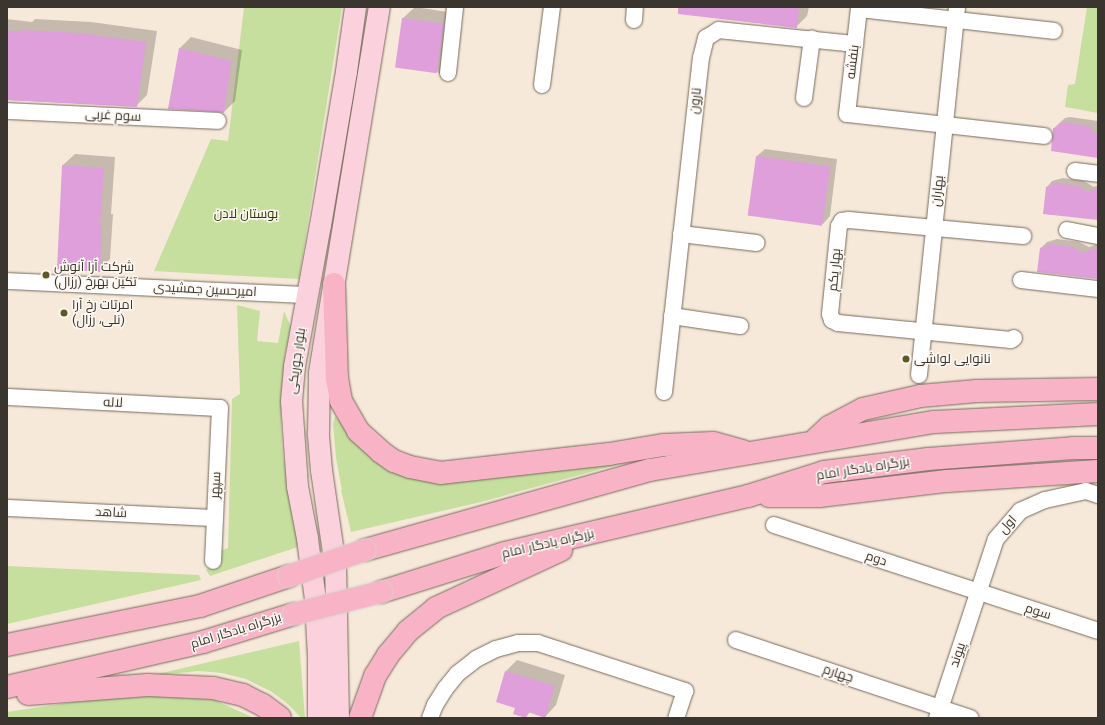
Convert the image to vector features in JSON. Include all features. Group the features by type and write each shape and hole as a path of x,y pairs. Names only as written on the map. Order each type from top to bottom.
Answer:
{"highway":[{"path":"334,284 337,378 342,401 358,431 381,452 405,465 440,472 461,472 609,454 664,445 713,443 750,452"},
{"path":"813,441 829,427 863,409 920,396 978,391 1098,388"},
{"path":"7,645 200,606 365,550 650,470 813,441 934,422 1098,414"},
{"name":"بزرگراه یادگار امام","path":"7,688 203,642 294,614 381,592 505,553 748,496 824,472 928,459 1073,448 1098,448"},
{"path":"748,496 819,496 947,481 1098,471"},
{"path":"360,718 375,676 388,655 408,631 436,608 598,532"},
{"path":"7,696 148,685 213,688 243,695 263,705 280,718"}],"main road":[{"name":"بلوار جوریکی","path":"318,718 315,599 308,538 297,486 291,401 294,366 345,78 355,7"},
{"name":"بلوار جوریکی","path":"338,718 335,566 321,470 318,432 319,372 379,7"}],"street":[{"path":"448,73 455,7"},
{"path":"542,85 552,7"},
{"name":"بنفشه","path":"945,125 847,114 859,9 956,13"},
{"path":"956,13 1054,31"},
{"name":"بهاران","path":"919,375 956,13"},
{"name":"نارون","path":"664,392 701,58 706,38 719,30 855,44"},
{"path":"804,98 812,39"},
{"name":"سوم غربی","path":"7,111 218,121"},
{"path":"945,125 1044,136"},
{"path":"1075,171 1098,174"},
{"name":"بهار یکم","path":"924,330 838,323 832,320 830,314 839,226 842,221 849,220 934,228"},
{"path":"934,228 1023,236"},
{"path":"1067,230 1098,236"},
{"path":"681,234 756,243"},
{"path":"1021,280 1098,289"},
{"name":"امیرحسین جمشیدی","path":"7,281 307,294"},
{"path":"672,316 740,326"},
{"path":"924,330 1011,340 1014,338"},
{"name":"لاله","path":"7,397 220,408"},
{"name":"سپهر","path":"213,561 220,408"},
{"name":"اول","path":"978,593 996,539 1020,511 1045,500 1086,491 1098,495"},
{"name":"شاهد","path":"7,508 215,518"},
{"name":"دوم","path":"774,525 978,593"},
{"name":"سوم","path":"978,593 1098,631"},
{"name":"پیوند","path":"939,713 978,593"},
{"name":"چهارم","path":"736,640 939,713 970,718"},
{"path":"430,718 435,705 457,674 476,659 496,649 518,643 538,643 685,691 676,718"}],"green space":[{"name":"بوستان لادن","path":"244,7 342,7 299,279 154,271 211,139 228,141"},
{"path":"1087,7 1098,7 1098,113 1065,107 1068,85 1075,84"},
{"path":"237,305 260,311 257,341 278,343 284,311 291,327 285,354 281,398 281,424 283,455 301,546 210,576 206,570 216,562 217,552 228,548 232,399 240,394"},
{"path":"335,416 359,443 389,465 660,453 481,502 351,532 341,490 336,458 333,424"},
{"path":"7,566 199,575 201,580 7,624"},
{"path":"299,641 305,718 301,718 289,705 272,692 246,679 222,673 198,671 149,676"},
{"path":"127,694 210,698 254,718 7,718 7,712"}],"building":[{"path":"678,7 799,7 797,28 678,14"},
{"path":"402,18 444,24 437,73 395,68"},
{"path":"7,30 20,32 22,30 79,33 146,42 137,107 7,100"},
{"path":"179,48 231,61 224,113 168,109"},
{"path":"1063,122 1092,127 1092,132 1098,133 1098,158 1051,151 1053,128 1058,128 1058,124 1063,124"},
{"path":"756,156 830,166 822,226 748,215"},
{"path":"62,165 104,168 100,225 102,225 100,272 57,269"},
{"path":"1056,183 1078,186 1088,192 1098,188 1098,220 1043,214 1046,187"},
{"path":"1051,244 1073,247 1082,253 1098,247 1098,279 1037,272 1040,248"},
{"path":"505,671 555,686 545,718 528,712 526,718 513,714 515,708 496,702"}],"place":[{"name":"شرکت آرا آنوش تکین بهرخ (رزال)","path":"46,275"},
{"name":"امرتات رخ آرا (نلی، رزال)","path":"64,313"},
{"name":"نانوایی لواشی","path":"906,359"}]}
